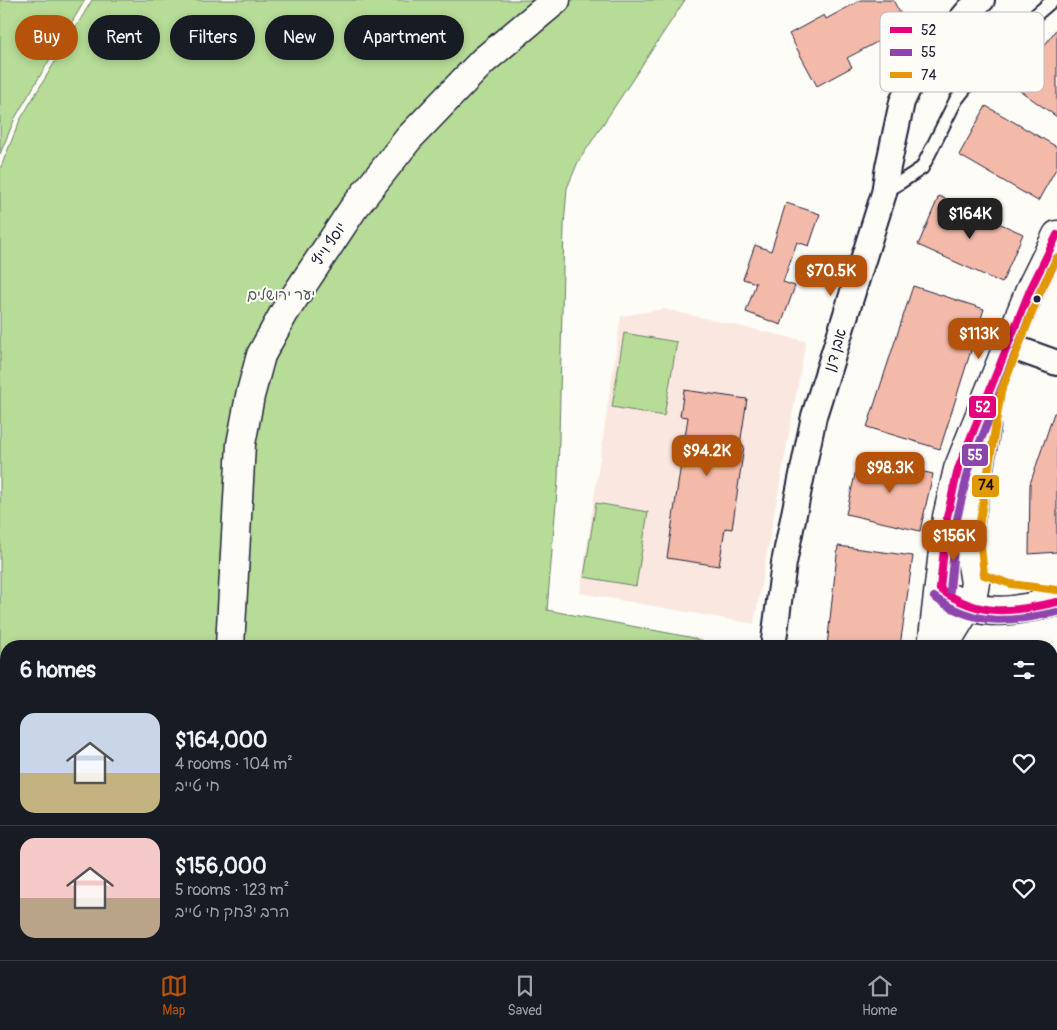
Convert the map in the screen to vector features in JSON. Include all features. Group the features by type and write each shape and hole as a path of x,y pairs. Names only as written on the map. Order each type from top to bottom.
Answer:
{"street":[{"name":"יוסף וייץ","path":"230,640 242,444 250,396 261,354 284,313 353,209 409,138 483,62 556,0"},
{"name":"אבן דנן","path":"967,12 982,0"},
{"name":"אבן דנן","path":"774,640 784,563 814,416 884,193 902,102 907,92"},
{"path":"933,640 952,490 967,445 1007,345 1057,235"},
{"path":"1007,345 1057,363"},
{"path":"947,640 972,595 969,527 991,389"},
{"path":"940,589 972,595 1002,611 1057,601"}],"lane":[{"path":"1039,12 1052,1"},
{"path":"884,193 922,168 956,100 962,92"}],"shaded area":[{"path":"664,309 806,341 754,624 580,593 621,316"}],"green space":[{"path":"0,0 85,0 76,15 15,15 15,60 49,60 15,118 0,154"},
{"name":"יער ירושלים","path":"92,0 685,0 578,162 567,188 564,226 558,480 547,610 698,640 0,640 0,169 20,120 56,60 78,60 78,23"},
{"path":"624,333 677,342 664,416 612,407"},
{"path":"596,503 648,512 636,586 584,577"}],"building":[{"path":"861,0 893,0 899,12 880,12 880,40 847,58 852,67 817,86 789,34 824,15 826,19"},
{"path":"1057,28 1057,117 1022,92 1044,92 1044,46"},
{"path":"986,106 1057,147 1057,167 1038,201 959,155"},
{"path":"939,196 1023,234 1002,283 918,245"},
{"path":"786,203 820,214 809,246 797,242 783,282 795,286 781,325 746,312 756,283 743,279 755,245 771,251"},
{"path":"913,286 984,309 940,449 867,427"},
{"path":"684,390 747,399 740,445 744,446 732,529 725,528 719,566 667,558 688,417 680,416"},
{"path":"1054,413 1057,413 1057,552 1029,554 1030,484"},
{"path":"859,457 933,474 920,531 846,514"},
{"path":"838,546 913,556 901,640 828,640"}],"transit line":[{"name":"52","path":"940,589 947,517 958,469 1030,290 1057,235"},
{"name":"55","path":"950,590 957,519 968,472 1039,294 1057,258"},
{"name":"74","path":"1057,258 1039,294 1001,392 979,527 984,575 1011,584 1057,590"},
{"name":"52","path":"940,589 969,605 996,610 1010,610 1057,602"},
{"name":"55","path":"934,597 949,607 964,613 993,620 1008,620 1057,612"}]}
